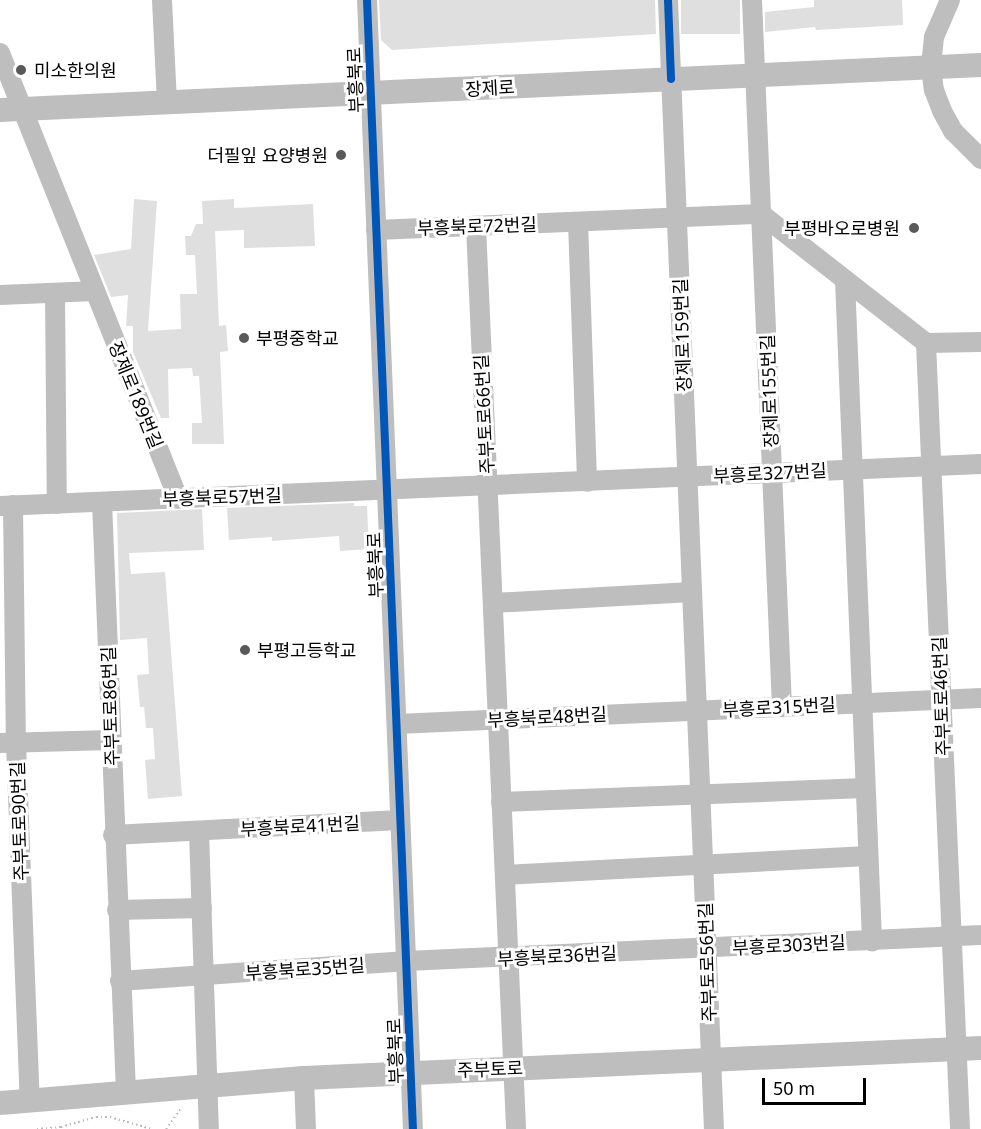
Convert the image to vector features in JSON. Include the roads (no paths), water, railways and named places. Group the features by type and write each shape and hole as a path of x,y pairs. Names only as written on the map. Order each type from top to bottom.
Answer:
{"main road":[{"name":"장제로","path":"11,110 981,65"},
{"name":"주부토로","path":"0,1102 208,1083 411,1072 981,1048"}],"street":[{"path":"162,0 167,103"},
{"name":"부흥북로","path":"367,0 413,1129"},
{"name":"장제로159번길","path":"668,0 697,710"},
{"name":"장제로155번길","path":"752,0 782,707"},
{"path":"950,0 936,29 932,67 934,90 953,131 981,159"},
{"name":"장제로189번길","path":"0,53 11,110 95,291 178,499"},
{"path":"761,214 926,344 981,342"},
{"name":"부흥북로72번길","path":"376,230 761,214"},
{"path":"578,222 586,482"},
{"name":"주부토로66번길","path":"476,226 516,1129"},
{"name":"부흥로327번길","path":"845,280 857,582"},
{"path":"7,295 95,291"},
{"path":"55,292 57,504"},
{"name":"주부토로46번길","path":"926,344 960,1129"},
{"name":"부흥로327번길","path":"488,486 981,464"},
{"name":"부흥북로57번길","path":"6,506 488,486"},
{"name":"주부토로86번길","path":"102,502 113,835 126,1091"},
{"name":"주부토로90번길","path":"6,506 8,743 30,1100"},
{"name":"부흥로315번길","path":"857,582 866,831"},
{"path":"493,603 692,592"},
{"name":"부흥로315번길","path":"697,710 981,698"},
{"name":"부흥북로48번길","path":"397,724 697,710"},
{"name":"주부토로56번길","path":"697,710 714,1129"},
{"path":"8,743 111,740"},
{"path":"501,802 865,788"},
{"name":"부흥북로41번길","path":"113,835 400,820"},
{"name":"부흥로303번길","path":"866,831 872,941"},
{"path":"199,832 209,1129"},
{"path":"504,875 868,856"},
{"path":"117,910 202,908"},
{"name":"부흥로303번길","path":"707,949 981,935"},
{"name":"부흥북로36번길","path":"407,961 707,949"},
{"name":"부흥북로35번길","path":"120,981 204,977 407,961"},
{"path":"304,1078 306,1129"}],"place":[{"name":"미소한의원","path":"21,70"},
{"name":"더필잎 요양병원","path":"341,155"},
{"name":"부평바오로병원","path":"914,228"},
{"name":"부평중학교","path":"244,338"},
{"name":"부평고등학교","path":"245,650"}]}
